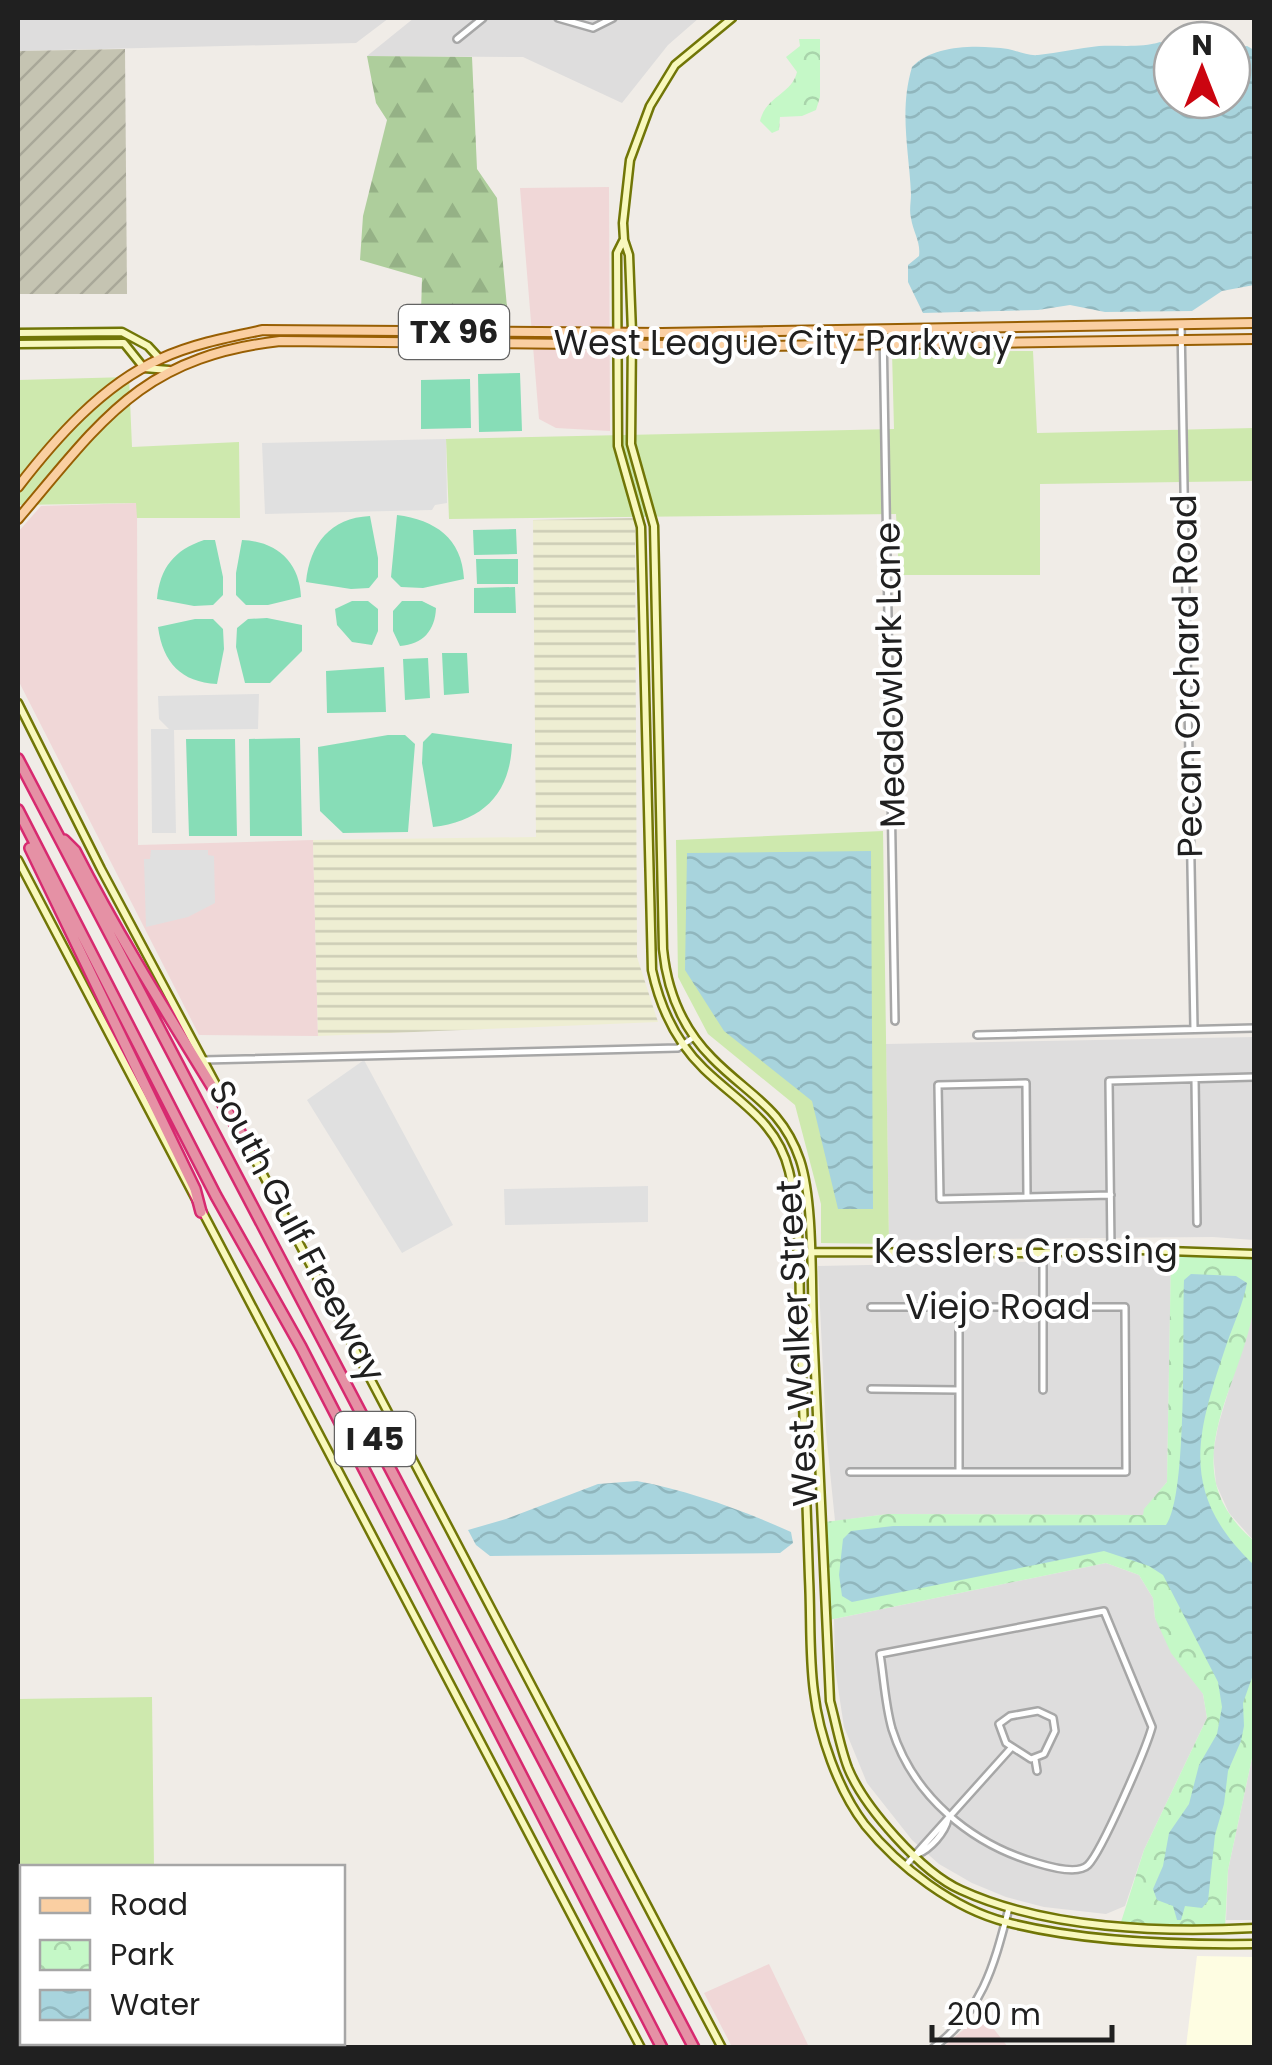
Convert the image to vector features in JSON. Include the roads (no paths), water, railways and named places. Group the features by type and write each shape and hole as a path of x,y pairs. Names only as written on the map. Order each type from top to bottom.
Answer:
{"highway":[{"name":"South Gulf Freeway","path":"18,759 694,2048"},
{"name":"South Gulf Freeway","path":"18,810 662,2048"},
{"path":"18,823 196,1189 200,1212"},
{"path":"56,830 75,851 120,938 248,1147"}],"main road":[{"name":"West League City Parkway","path":"18,488 83,413 129,377 160,359 220,338 264,330 632,332 1254,323"},
{"name":"West League City Parkway","path":"18,519 106,416 152,379 213,352 280,342 884,344 1254,339"}],"street":[{"path":"457,39 484,18"},
{"path":"558,18 593,28 614,18"},
{"name":"West Walker Street","path":"732,18 675,65 644,116 630,160 624,240 632,332 631,444 654,526 663,949 671,992 694,1038 766,1102 785,1125 802,1164 810,1252 830,1701 848,1769 880,1820 915,1856 957,1889 1009,1908 1092,1922 1192,1932 1254,1928"},
{"name":"West Walker Street","path":"624,240 617,252 618,446 641,527 650,950 658,996 683,1045 702,1068 756,1112 773,1132 789,1168 797,1252 814,1693 840,1781 865,1824 906,1865 959,1904 1005,1922 1152,1941 1254,1944"},
{"name":"Pecan Orchard Road","path":"1181,324 1194,1029"},
{"name":"Meadowlark Lane","path":"883,329 895,1021"},
{"path":"18,333 122,332 142,342 160,359"},
{"path":"18,344 124,343 144,368 169,370"},
{"path":"129,377 135,354"},
{"path":"18,703 101,869 722,2048"},
{"path":"18,860 641,2048"},
{"path":"977,1035 1254,1028"},
{"path":"203,1060 683,1045 694,1038"},
{"path":"1110,1248 1108,1081 1254,1077"},
{"path":"1195,1078 1198,1222"},
{"path":"1027,1196 1026,1083 940,1085 940,1199 1111,1195"},
{"name":"Kesslers Crossing","path":"797,1252 1043,1253 1110,1248 1254,1254"},
{"path":"1043,1253 1043,1390"},
{"name":"Viejo Road","path":"871,1307 1124,1307 1126,1472 959,1472"},
{"path":"850,1472 959,1472 959,1307"},
{"path":"871,1390 959,1390"},
{"path":"803,1417 817,1416"},
{"path":"1104,1610 1152,1727 1103,1840 1085,1868 1053,1867 1011,1854 949,1818 904,1758 885,1701 880,1654 1104,1610"},
{"path":"814,1693 830,1701"},
{"path":"990,1722 999,1724 1010,1716 1038,1710 1049,1714 1055,1731 1047,1750 1036,1759"},
{"path":"999,1724 1012,1747 1036,1759"},
{"path":"906,1865 1012,1747"},
{"path":"1036,1759 1037,1771"},
{"path":"933,2048 967,2018 993,1971 1009,1908"}],"water":[{"path":"1152,43 1152,120 1252,120 1254,50 1254,285 1222,291 1192,311 1105,312 1070,305 1038,310 923,313 908,282 908,265 919,256 910,215 906,130 912,67 932,54 957,48 1008,49 1034,55 1099,46"},
{"path":"871,851 873,1209 838,1209 812,1101 724,1031 685,970 687,853"},
{"path":"1191,1274 1236,1276 1247,1283 1208,1405 1200,1460 1213,1512 1254,1565 1254,1672 1243,1703 1241,1741 1228,1771 1215,1835 1208,1901 1202,1908 1185,1906 1181,1920 1177,1920 1173,1906 1157,1900 1153,1889 1163,1866 1169,1833 1189,1804 1199,1765 1217,1734 1222,1707 1218,1682 1163,1575 1149,1566 1104,1551 852,1602 842,1596 839,1575 843,1539 851,1531 893,1526 1166,1525 1178,1481 1184,1280"},
{"path":"637,1481 754,1516 791,1532 793,1543 780,1553 490,1556 476,1545 468,1530 598,1484"}]}
